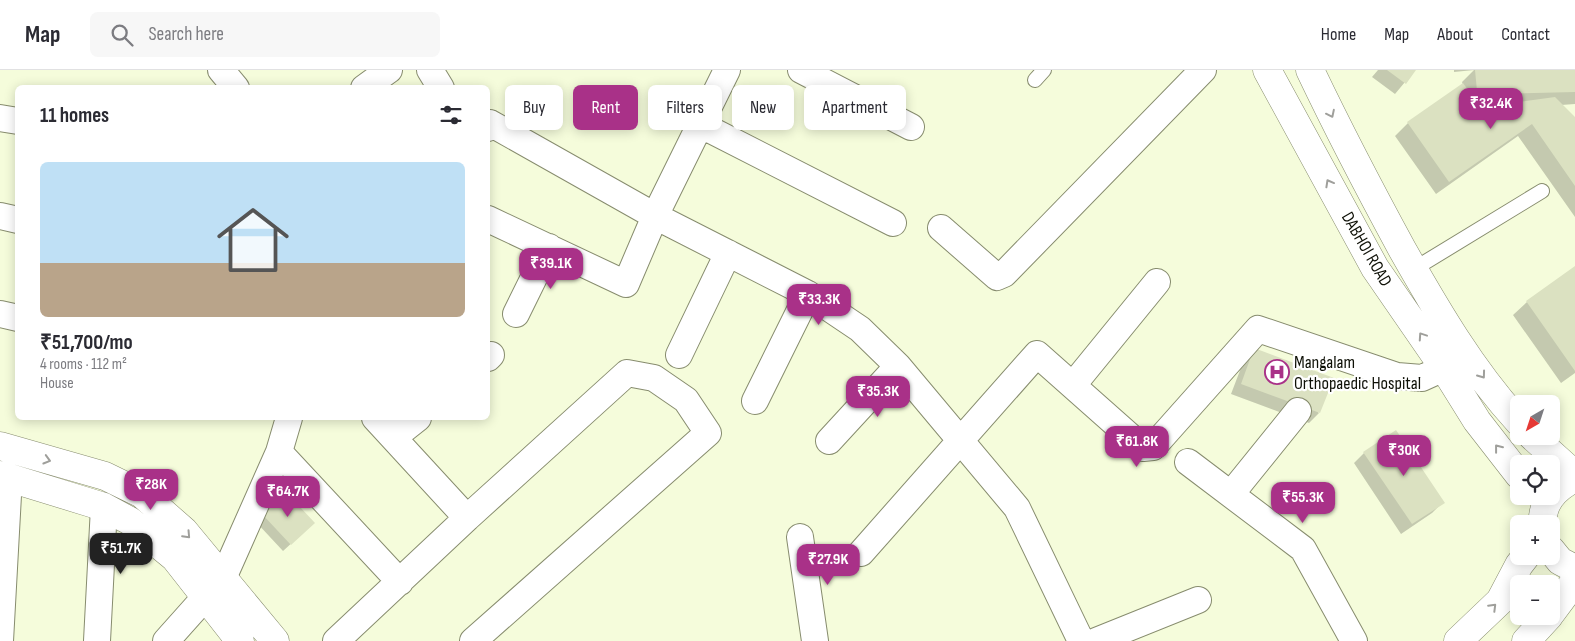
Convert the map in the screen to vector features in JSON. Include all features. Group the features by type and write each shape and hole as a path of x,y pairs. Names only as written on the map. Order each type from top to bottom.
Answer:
{"main road":[{"name":"DABHOI ROAD","path":"1267,70 1375,268 1444,368 1477,421 1510,463"},
{"name":"DABHOI ROAD","path":"1310,70 1359,169 1430,299 1465,351 1510,411"},
{"path":"1541,445 1575,477 1554,492 1543,508"},
{"path":"0,446 105,476 142,494 184,531 224,576 275,641"},
{"path":"5,476 104,507 130,521 175,558 240,641"},
{"path":"1560,561 1575,569"},
{"path":"1458,641 1500,601 1518,565"},
{"path":"1560,601 1575,581"},
{"path":"1526,641 1541,625"}],"street":[{"path":"368,85 389,70"},
{"path":"430,70 439,85"},
{"path":"720,85 727,70"},
{"path":"801,70 911,127"},
{"path":"941,228 997,276 1004,274 1203,70"},
{"path":"0,118 15,120"},
{"path":"490,123 655,216 808,294 860,330 898,366 1017,508 1081,641"},
{"path":"490,220 626,284 655,216 698,130"},
{"path":"711,130 893,223"},
{"path":"0,216 15,219"},
{"path":"516,314 549,248"},
{"path":"680,355 728,253"},
{"path":"1073,386 1157,282"},
{"path":"755,401 808,294"},
{"path":"0,314 15,317"},
{"path":"861,553 1037,354 1143,448 1148,449 1153,447 1258,329 1396,376 1422,378 1444,368"},
{"path":"829,441 898,366"},
{"path":"336,641 467,518 627,373 654,378 686,400 708,433 473,641"},
{"path":"1231,494 1298,411"},
{"path":"166,641 224,576 279,452 288,420"},
{"path":"377,420 467,518"},
{"path":"394,438 416,420"},
{"path":"279,452 400,582"},
{"path":"1188,462 1303,549 1354,641"},
{"path":"0,641 5,476"},
{"path":"97,641 104,507"},
{"path":"800,537 815,641"},
{"path":"1096,641 1198,600"}],"lane":[{"path":"1414,269 1542,191"}],"building":[{"path":"1387,70 1416,70 1406,84"},
{"path":"1475,70 1575,70 1575,92 1492,94 1477,91"},
{"path":"1463,83 1483,111 1518,102 1555,97 1575,117 1575,186 1532,124 1449,182 1407,122"},
{"path":"1575,266 1575,371 1526,301"},
{"path":"1254,348 1334,378 1320,413 1241,384"},
{"path":"1396,430 1445,503 1412,524 1363,452"},
{"path":"286,492 315,523 291,545 262,514"}],"place":[{"name":"Mangalam Orthopaedic Hospital","path":"1277,372"}]}
